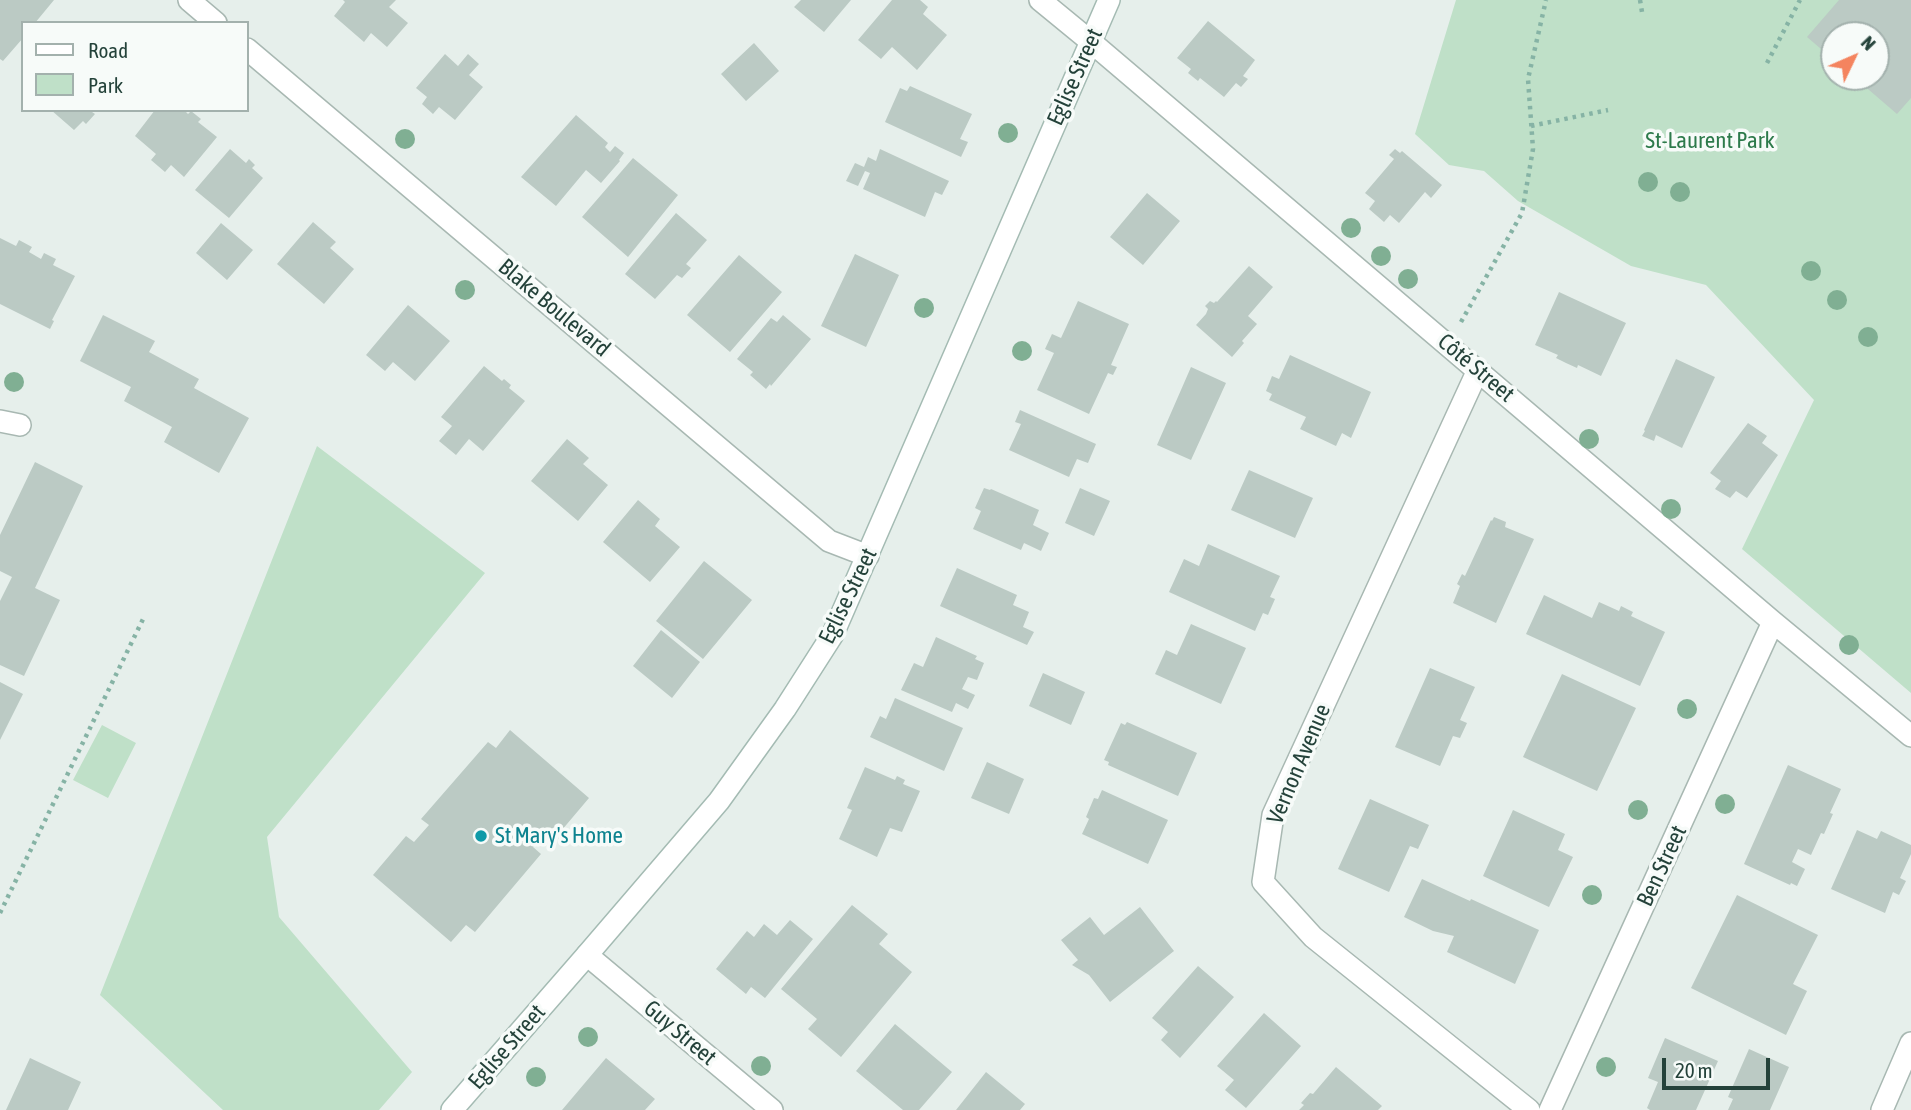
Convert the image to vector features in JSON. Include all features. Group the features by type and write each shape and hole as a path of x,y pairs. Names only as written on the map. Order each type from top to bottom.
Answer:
{"street":[{"path":"189,0 214,21"},
{"name":"Côté Street","path":"1040,0 1911,736"},
{"name":"Eglise Street","path":"452,1110 719,801 785,709 833,634 1109,0"},
{"name":"Blake Boulevard","path":"248,50 829,541 868,556"},
{"name":"Vernon Avenue","path":"1478,370 1273,815 1263,882 1314,937 1530,1110"},
{"name":"Ben Street","path":"1550,1110 1773,622"},
{"name":"Guy Street","path":"587,955 772,1110"},
{"path":"1882,1110 1911,1043"}],"path":[{"path":"1446,343 1459,326 1522,213 1533,149 1528,79 1546,0"},
{"path":"1640,0 1642,12"},
{"path":"1767,62 1800,0"},
{"path":"1531,126 1608,110"},
{"path":"0,914 145,615"}],"green space":[{"name":"St-Laurent Park","path":"1456,0 1911,0 1911,693 1742,549 1814,400 1706,285 1631,266 1518,201 1484,171 1449,165 1415,134"},
{"path":"317,446 485,573 267,837 279,917 412,1072 379,1110 223,1110 100,995"},
{"path":"102,725 136,743 108,798 73,780"}],"building":[{"path":"0,0 54,0 37,21 21,21 21,40 3,61 0,59"},
{"path":"343,0 396,0 389,7 408,23 387,47 371,33 364,42 334,16 345,2"},
{"path":"801,0 851,0 824,32 794,7"},
{"path":"892,0 920,0 928,7 923,14 947,35 917,70 892,47 881,59 858,40"},
{"path":"1839,0 1911,0 1911,98 1897,114 1870,91 1890,91 1890,21 1821,21"},
{"path":"1208,21 1255,60 1243,76 1248,79 1241,87 1236,83 1224,97 1200,78 1198,81 1188,73 1191,69 1177,58"},
{"path":"1820,22 1820,48 1807,37"},
{"path":"754,43 779,71 746,101 721,74"},
{"path":"445,54 458,66 468,54 479,64 469,75 483,87 455,120 439,107 433,114 422,104 427,97 416,88"},
{"path":"910,86 972,114 960,139 968,142 961,157 885,122 900,88 907,91"},
{"path":"53,112 95,114 86,124 83,121 74,130"},
{"path":"153,112 192,112 201,119 198,122 217,137 184,177 171,165 165,172 151,160 156,154 135,136"},
{"path":"576,115 608,143 605,147 610,152 615,146 624,153 601,183 586,170 556,206 521,177"},
{"path":"230,149 246,163 249,159 255,165 252,168 263,178 229,218 195,190"},
{"path":"880,149 949,181 942,195 935,192 925,217 863,189 870,173 865,171 858,186 846,181 855,163 864,167 868,157 876,161"},
{"path":"1395,149 1400,153 1402,151 1442,185 1431,198 1425,192 1399,223 1390,215 1384,222 1369,209 1375,201 1365,193 1394,159 1389,155"},
{"path":"633,158 678,195 628,257 582,217"},
{"path":"1147,193 1180,221 1143,265 1110,237"},
{"path":"676,213 707,240 686,264 691,268 682,278 677,275 655,299 625,274"},
{"path":"313,222 336,242 330,248 354,269 324,304 277,264"},
{"path":"221,223 253,250 227,280 196,253"},
{"path":"0,238 16,246 19,240 32,247 29,252 41,259 44,253 56,259 53,265 75,276 50,329 0,304"},
{"path":"855,254 899,275 866,347 821,326"},
{"path":"739,255 782,292 730,352 687,315"},
{"path":"1249,266 1273,287 1248,316 1257,324 1232,357 1196,325 1206,314 1208,309 1205,306 1210,301 1217,302"},
{"path":"1559,292 1626,323 1601,376 1578,365 1577,368 1566,363 1556,358 1558,355 1535,345"},
{"path":"1078,301 1129,324 1111,365 1117,367 1113,375 1108,373 1089,414 1037,390 1054,353 1045,349 1052,334 1061,338"},
{"path":"408,305 450,341 415,381 393,362 385,371 366,355"},
{"path":"103,315 155,341 149,352 199,379 194,388 249,418 219,473 164,442 172,427 124,401 131,387 80,361"},
{"path":"783,315 811,339 766,389 750,375 753,372 737,359 771,318 777,322"},
{"path":"1290,355 1371,392 1351,438 1342,433 1336,446 1300,429 1306,417 1269,400 1272,394 1266,391 1272,376 1279,379"},
{"path":"1676,359 1715,377 1682,448 1656,435 1654,441 1642,436"},
{"path":"484,366 502,381 504,379 511,385 509,388 525,401 483,451 469,439 456,455 439,441 452,426 441,417"},
{"path":"1191,367 1226,383 1191,460 1157,445"},
{"path":"1020,410 1096,444 1088,463 1077,459 1069,477 1009,450 1021,424 1015,422"},
{"path":"1748,423 1767,436 1762,443 1778,455 1747,498 1736,491 1730,498 1715,489 1721,481 1710,473"},
{"path":"567,439 589,458 583,464 608,485 578,521 531,481"},
{"path":"35,462 83,486 35,588 60,600 24,676 0,665 0,601 12,577 0,571 0,535"},
{"path":"1249,470 1313,498 1295,538 1231,510"},
{"path":"984,488 1039,510 1033,525 1049,533 1041,551 1024,543 1021,550 973,529 981,511 975,508"},
{"path":"1080,488 1110,501 1094,536 1065,523"},
{"path":"638,500 660,519 655,526 680,547 650,582 603,542"},
{"path":"1494,517 1506,522 1505,527 1534,539 1496,623 1453,603 1460,586 1457,584 1462,574 1465,576"},
{"path":"1208,544 1280,576 1270,597 1275,599 1268,615 1263,613 1255,631 1169,592 1184,559 1199,566"},
{"path":"704,561 752,600 703,659 656,621"},
{"path":"957,568 1017,595 1013,605 1029,612 1023,627 1034,632 1027,645 940,606"},
{"path":"1544,595 1592,618 1599,602 1619,611 1621,606 1633,612 1631,616 1665,632 1640,686 1526,634"},
{"path":"1191,624 1246,648 1221,704 1155,674 1166,650 1177,655"},
{"path":"661,630 700,662 672,698 633,666"},
{"path":"936,637 977,656 975,659 984,663 977,680 968,677 962,689 975,695 968,709 956,703 952,712 901,690 914,663 923,667"},
{"path":"1430,668 1475,687 1460,720 1467,723 1460,738 1453,736 1440,766 1395,747"},
{"path":"1043,673 1085,692 1071,725 1029,706"},
{"path":"1562,674 1636,708 1597,791 1523,757"},
{"path":"0,682 23,694 0,740"},
{"path":"895,698 963,728 944,771 870,737 880,716 886,719"},
{"path":"1127,722 1197,753 1178,796 1108,765 1109,762 1104,760 1121,723 1125,725"},
{"name":"St Mary's Home","path":"510,730 589,798 556,837 548,830 533,847 541,854 475,932 466,925 451,942 373,875 406,836 414,842 429,825 421,819 488,742 496,748"},
{"path":"987,762 1024,779 1009,814 971,798"},
{"path":"1788,765 1841,789 1824,834 1821,833 1811,855 1798,849 1792,862 1805,869 1797,886 1744,864"},
{"path":"865,767 895,780 897,776 905,780 903,784 920,791 902,832 890,828 877,857 839,839 852,810 847,808"},
{"path":"1102,790 1168,820 1148,864 1082,834 1094,798 1098,799"},
{"path":"1370,799 1429,825 1418,849 1410,846 1389,892 1338,869"},
{"path":"1513,810 1565,834 1558,850 1573,857 1549,907 1483,876"},
{"path":"1857,830 1877,839 1881,831 1911,845 1911,854 1900,878 1906,881 1899,895 1893,892 1885,913 1831,889"},
{"path":"1422,879 1539,930 1515,984 1447,952 1454,936 1433,931 1404,917"},
{"path":"1737,895 1818,935 1793,984 1807,991 1786,1035 1691,988"},
{"path":"852,905 888,934 879,944 912,972 841,1057 808,1029 817,1019 781,989"},
{"path":"1140,907 1174,951 1110,1002 1089,975 1072,965 1078,960 1061,940 1090,917 1104,935"},
{"path":"790,920 813,939 765,998 751,987 746,994 716,969 747,931 754,937 764,924 777,935"},
{"path":"1198,966 1234,997 1180,1058 1161,1040 1168,1032 1152,1018"},
{"path":"1264,1013 1301,1046 1246,1108 1225,1090 1234,1080 1217,1066"},
{"path":"895,1024 952,1072 919,1110 903,1110 856,1071"},
{"path":"1665,1038 1718,1061 1696,1110 1647,1108 1658,1082 1648,1078"},
{"path":"1749,1049 1789,1067 1770,1110 1728,1110 1733,1099 1728,1097"},
{"path":"30,1058 81,1082 68,1110 6,1110"},
{"path":"606,1058 655,1099 645,1110 562,1110"},
{"path":"1336,1067 1382,1106 1378,1110 1299,1110 1304,1105 1301,1103 1310,1093 1313,1094"},
{"path":"986,1072 1025,1104 1020,1110 956,1110"}],"place":[{"name":"St Mary's Home","path":"481,836"}]}
